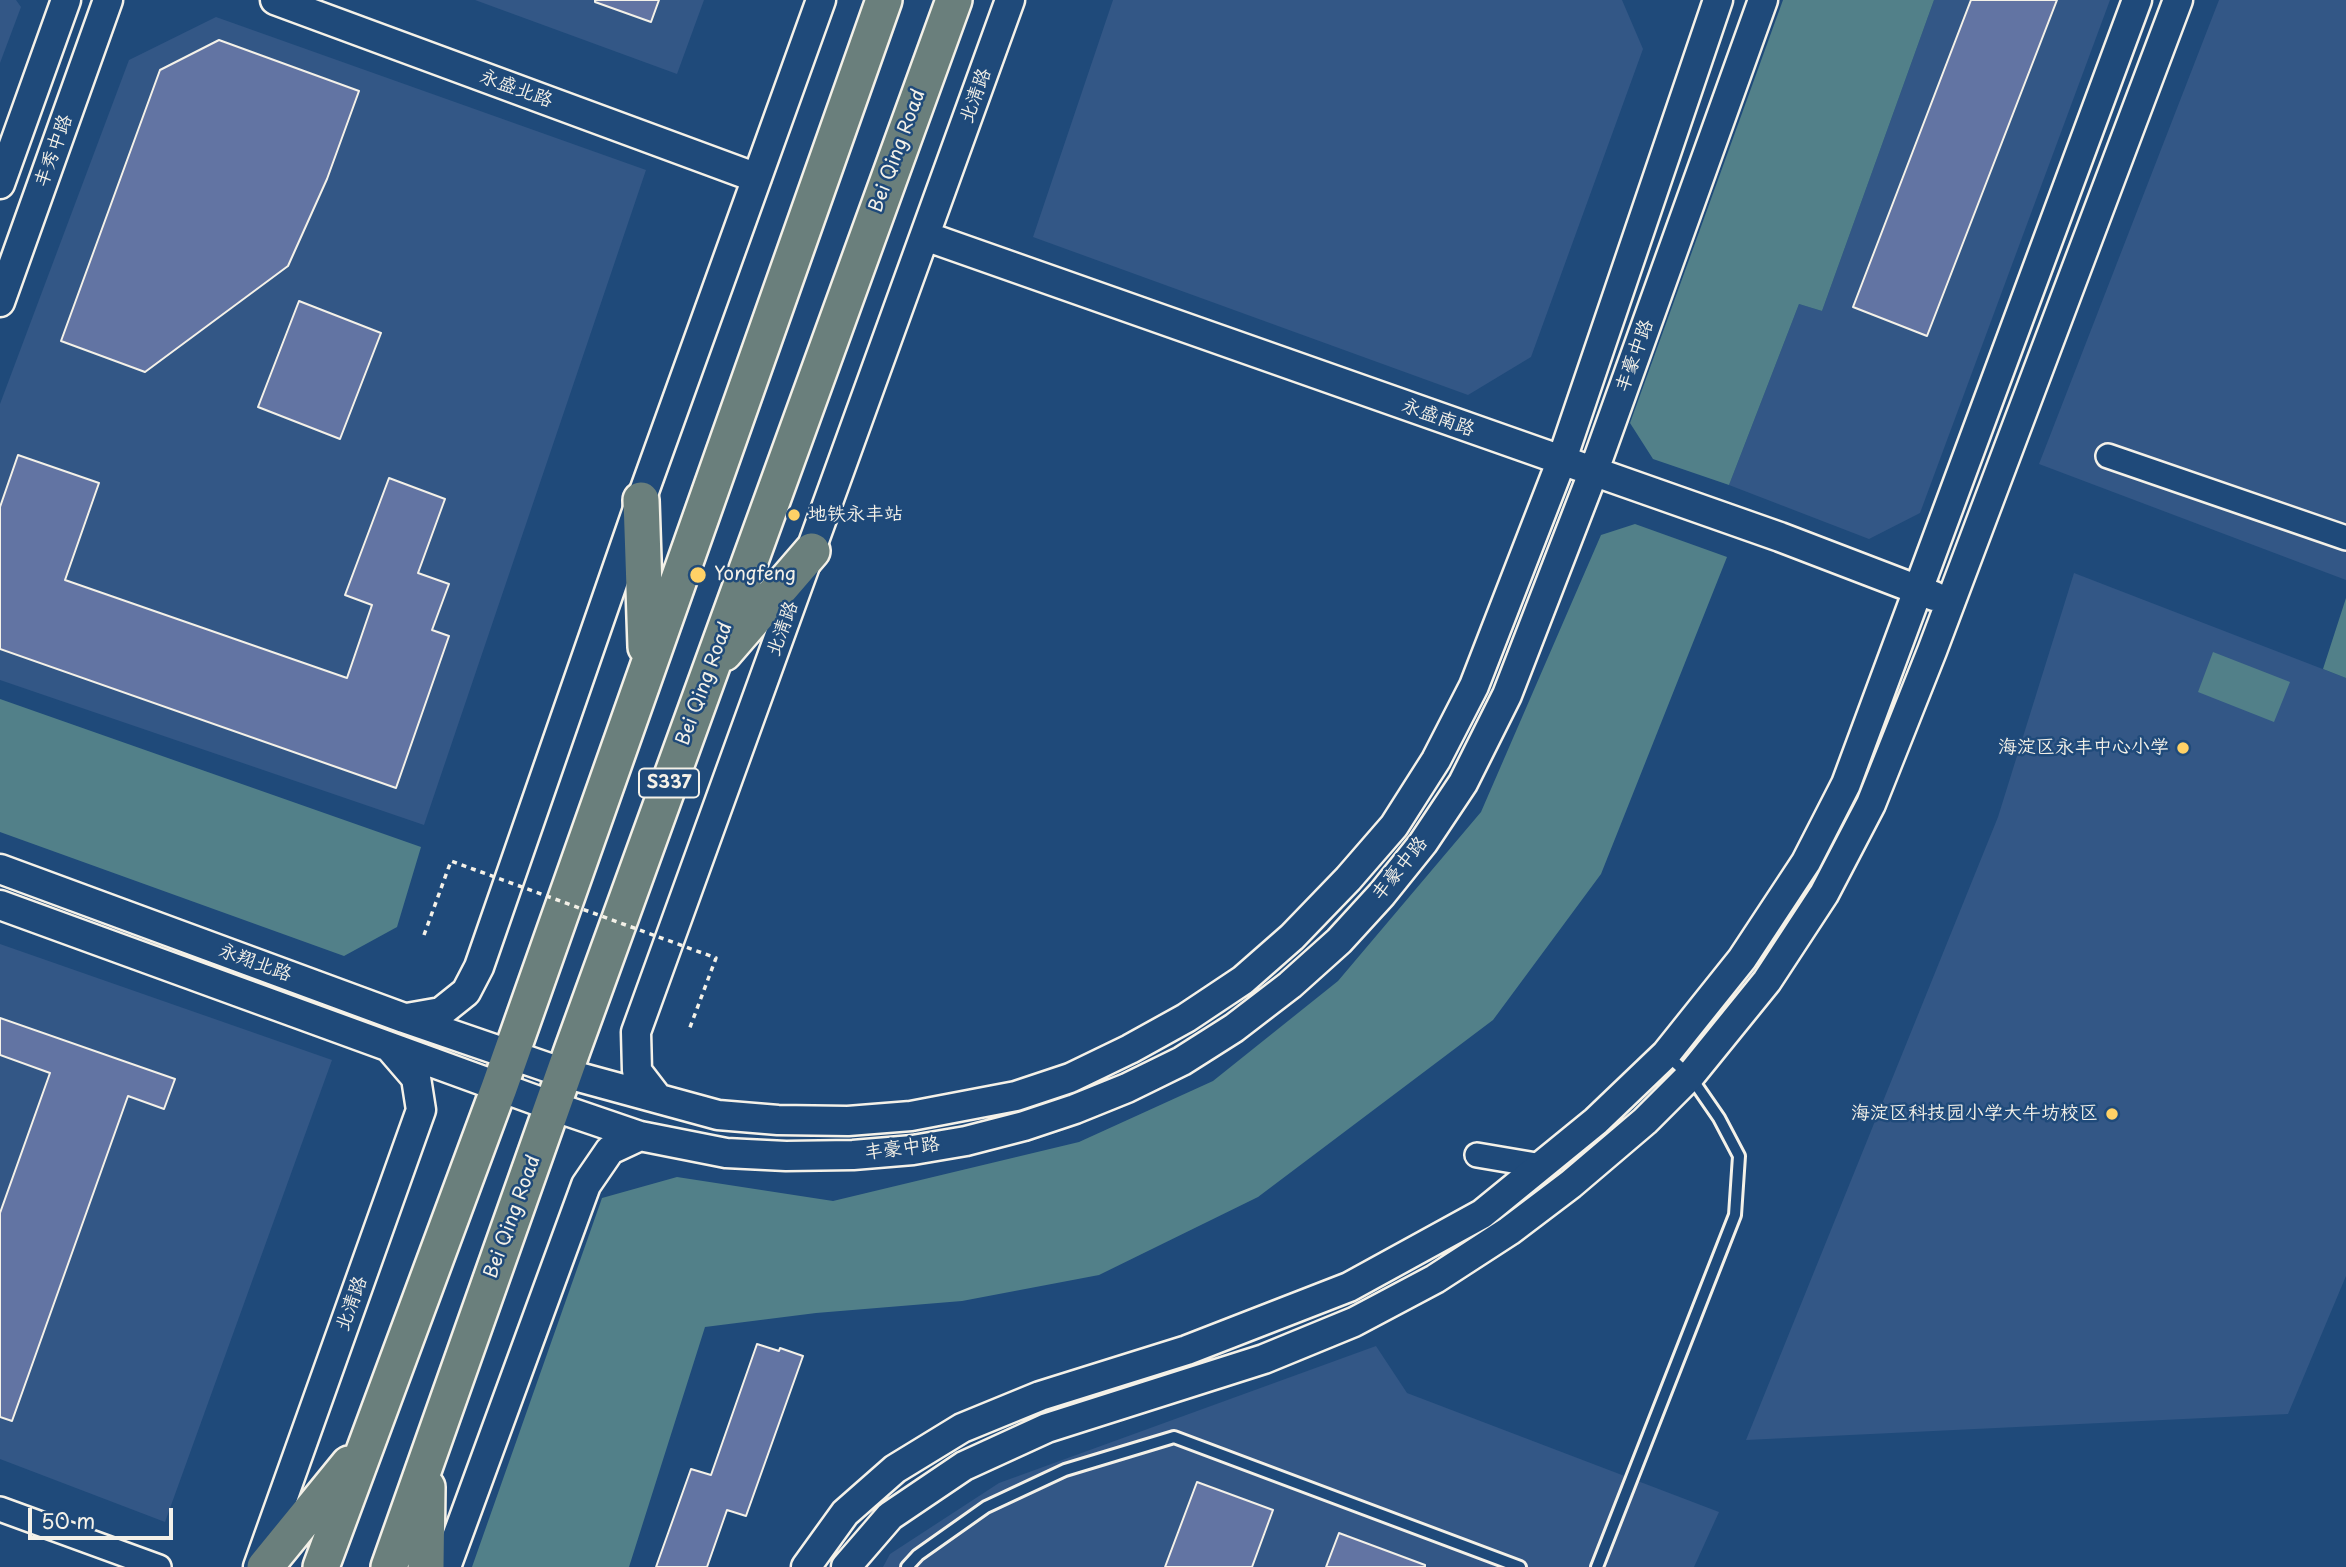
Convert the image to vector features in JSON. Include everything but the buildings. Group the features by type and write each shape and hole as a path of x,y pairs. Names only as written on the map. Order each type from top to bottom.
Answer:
{"main road":[{"name":"S337","path":"321,1567 499,1088 884,0"},
{"name":"Bei Qing Road","path":"389,1567 552,1106 954,0"},
{"path":"641,500 647,668"},
{"path":"710,668 812,551"},
{"path":"265,1567 367,1443"},
{"path":"426,1567 428,1457"}],"street":[{"name":"丰秀中路","path":"0,184 66,0"},
{"name":"丰秀中路","path":"0,302 108,0"},
{"name":"永盛北路","path":"275,0 757,178"},
{"path":"404,1018 441,1012 466,992 479,967 641,500 821,0"},
{"name":"北清路","path":"657,1097 637,1071 636,1032 1010,0"},
{"name":"丰豪中路","path":"511,1054 564,1073 718,1115 778,1120 860,1120 911,1116 1016,1096 1070,1078 1186,1018 1242,979 1292,937 1394,826 1436,760 1474,686 1562,462 1718,0"},
{"name":"丰豪中路","path":"499,1088 640,1136 726,1153 853,1155 914,1150 966,1141 1024,1126 1127,1088 1182,1061 1234,1028 1290,985 1339,940 1382,894 1423,843 1463,783 1507,695 1593,473 1763,0"},
{"path":"806,1567 845,1513 895,1469 962,1428 1040,1396 1188,1350 1349,1287 1482,1214 1596,1121 1666,1054 1742,959 1805,862 1846,784 2137,0"},
{"path":"846,1567 890,1516 964,1466 1047,1428 1264,1359 1354,1322 1435,1279 1509,1231 1571,1184 1645,1121 1689,1076 1767,981 1824,894 1871,804 2178,0"},
{"name":"永盛南路","path":"925,236 1780,537 1950,602"},
{"path":"2108,456 2346,538"},
{"name":"永翔北路","path":"0,869 404,1018 511,1054"},
{"name":"永翔北路","path":"0,905 499,1088"},
{"name":"北清路","path":"258,1567 421,1110 416,1078 389,1047"},
{"path":"446,1567 586,1185 610,1150 640,1136"},
{"path":"1477,1155 1542,1166"},
{"path":"0,1509 159,1567"}],"lane":[{"path":"1597,1567 1735,1215 1739,1156 1719,1118 1689,1076 1666,1054"},
{"path":"907,1567 918,1555 986,1507 1065,1470 1174,1437 1520,1567"}],"path":[{"path":"424,935 451,861 716,958 689,1030"}],"shaded area":[{"path":"0,0 16,0 21,7 0,63"},
{"path":"475,0 704,0 677,74"},
{"path":"1113,0 1622,0 1643,49 1531,357 1468,395 1033,237"},
{"path":"1934,0 2110,0 1920,513 1869,539 1729,485 1799,304 1822,311"},
{"path":"2219,0 2346,0 2346,580 2039,464"},
{"path":"216,17 646,170 424,825 0,680 0,404 129,60"},
{"name":"海淀区科技园小学大牛坊校区","path":"2074,573 2346,678 2346,1276 2288,1414 1746,1440 1998,817"},
{"path":"0,944 332,1060 165,1522 0,1459"},
{"path":"1376,1346 1407,1393 1719,1512 1694,1567 883,1567 890,1554 999,1483"}],"green space":[{"path":"1783,0 1934,0 1822,311 1799,304 1729,485 1653,459 1630,423"},
{"path":"1635,524 1727,557 1601,874 1493,1020 1258,1197 1099,1275 962,1301 816,1313 705,1327 629,1567 472,1567 602,1198 677,1177 833,1201 1079,1142 1213,1081 1338,981 1481,812 1601,535"},
{"path":"2346,598 2346,678 2323,669"},
{"path":"2213,652 2290,682 2274,722 2198,692"},
{"path":"0,699 421,847 397,927 344,956 0,832"}],"place":[{"name":"地铁永丰站","path":"794,515"},
{"name":"Yongfeng","path":"698,575"},
{"name":"海淀区永丰中心小学","path":"2183,748"},
{"name":"海淀区科技园小学大牛坊校区","path":"2112,1114"}]}
